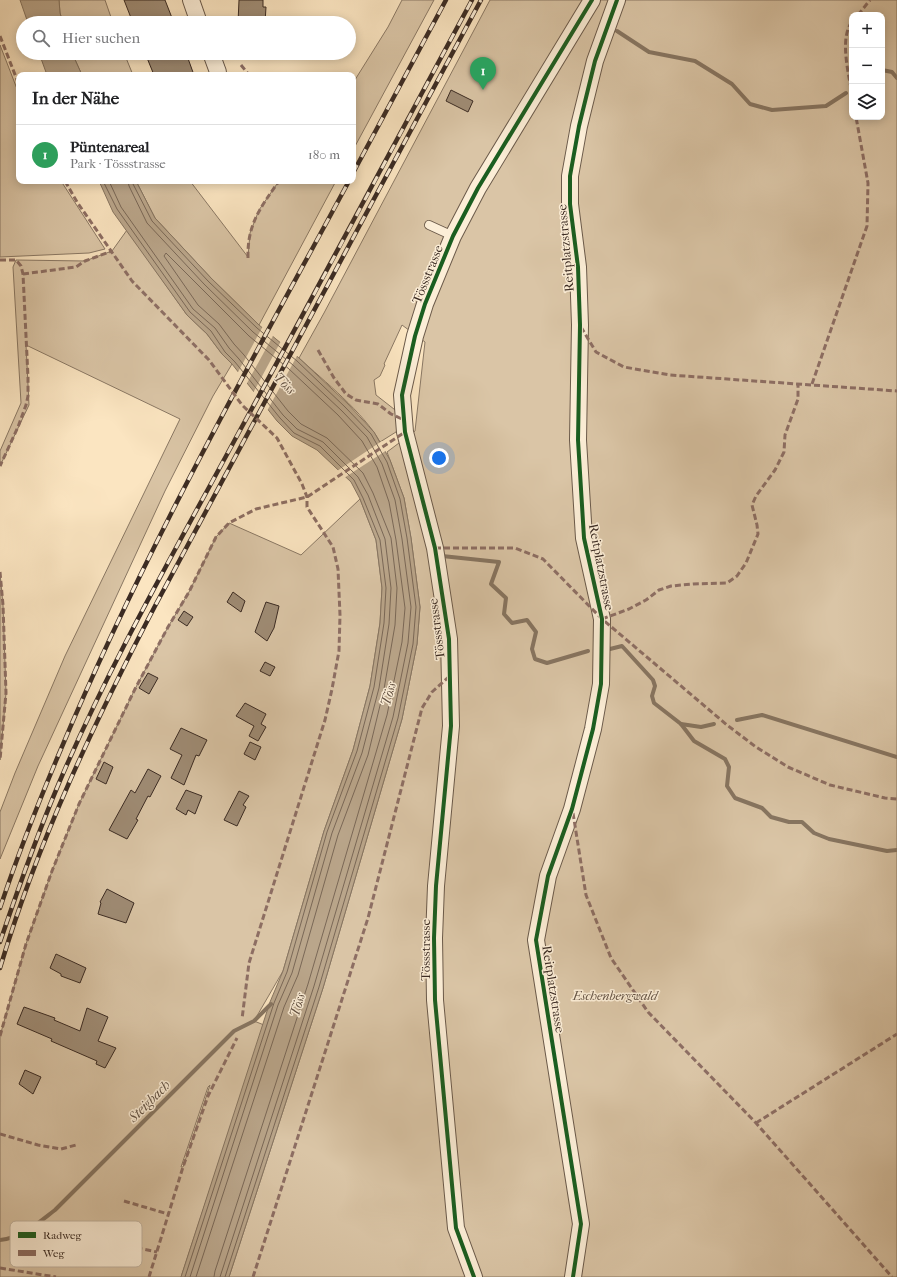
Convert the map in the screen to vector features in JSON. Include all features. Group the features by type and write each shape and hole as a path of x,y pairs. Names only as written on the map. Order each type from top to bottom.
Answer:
{"street":[{"path":"191,0 197,16"},
{"name":"Tössstrasse","path":"474,1277 456,1228 435,1000 434,938 436,886 451,726 449,638 435,548 405,432 402,396 415,336 425,304 453,236 478,188 592,0"},
{"name":"Reitplatzstrasse","path":"573,1277 581,1224 536,940 548,876 572,809 593,729 601,684 602,619 584,538 578,440 580,325 578,267 570,204 570,176 579,126 595,61 617,0"},
{"path":"214,60 218,72"}],"lane":[{"path":"429,225 453,236"}],"green space":[{"path":"59,0 105,0 111,16 61,16"},
{"path":"402,0 434,0 356,144 356,78 388,27"},
{"name":"Eschenbergwald","path":"490,0 897,0 897,1277 229,1277 323,988 402,719 417,644 420,607 404,498 387,452 415,431 425,342 402,325 380,376 374,380 376,395 399,413 402,423 396,432 380,442 373,431 354,409 299,358"},
{"path":"0,45 16,86 16,184 63,184 105,249 89,253 0,257"},
{"path":"75,60 127,60 132,72 81,72"},
{"path":"138,184 192,184 248,257 250,233 259,210 277,184 334,184 259,325 211,278 155,218"},
{"path":"127,230 187,315 207,334 222,354 232,364 213,396 165,491 38,766 0,859 0,812 15,773 65,656 180,419 26,345 29,405 0,466 0,451 21,403 13,267 16,260 85,261 112,251"},
{"path":"360,499 376,540 382,588 380,623 370,686 353,750 324,831 283,971 254,1021 264,1025 181,1277 0,1277 0,1036 26,944 52,871 79,804 135,689 168,627 189,592 216,537 229,523 301,555","holes":["210,1085 183,1167 181,1167 208,1087"]},
{"path":"0,573 3,605 6,693 0,760"}],"water":[{"path":"20,0 59,0 61,16 26,16"},
{"path":"42,60 75,60 81,72 46,72"},
{"name":"Töss","path":"100,184 138,184 155,218 211,278 259,325 299,358 348,404 374,432 390,460 404,498 420,607 417,644 402,719 323,988 229,1277 181,1277 270,1002 283,971 324,831 353,750 370,686 380,623 382,588 376,540 360,499 351,482 317,450 292,436 277,421 207,334 187,315 113,212"}],"pier":[{"path":"263,326 274,334 246,385 237,374"},
{"path":"281,341 298,354 267,411 253,393"},
{"path":"382,441 387,450 344,478 337,471"}],"building":[{"path":"124,0 165,0 171,16 130,16"},
{"path":"239,0 263,0 263,7 266,7 265,16 238,16"},
{"path":"148,60 189,60 193,72 153,72"},
{"path":"451,90 473,101 468,112 446,101"},
{"path":"233,592 245,601 241,612 227,602"},
{"path":"266,602 279,606 274,628 267,641 255,632"},
{"path":"184,611 193,617 187,626 178,620"},
{"path":"265,662 275,667 270,676 260,671"},
{"path":"148,673 158,678 149,694 139,688"},
{"path":"245,703 266,714 261,724 266,727 258,741 249,736 254,726 236,716"},
{"path":"181,728 207,740 199,756 196,755 184,785 171,778 182,755 170,749"},
{"path":"250,742 261,747 255,760 244,754"},
{"path":"104,762 113,767 106,784 96,779"},
{"path":"148,769 161,776 150,797 148,796 136,819 138,820 127,839 109,830 131,790 135,793"},
{"path":"186,790 202,796 195,814 188,810 186,815 176,809"},
{"path":"239,791 249,796 243,805 246,807 237,826 224,820"},
{"path":"107,889 134,903 126,923 98,914 100,902"},
{"path":"56,954 86,968 80,983 61,976 61,974 50,968"},
{"path":"24,1007 55,1018 54,1020 80,1031 87,1008 108,1017 98,1041 116,1048 105,1068 96,1064 97,1061 17,1024"},
{"path":"25,1070 41,1077 33,1094 19,1084"}],"waterway":[{"path":"617,31 649,52 695,61 732,84 750,104 772,110 826,106 846,93"},
{"path":"885,71 892,72 897,78"},
{"path":"442,556 499,562 491,584 506,598 504,614 512,623 527,620 536,632 532,649 535,659 547,663 588,651"},
{"path":"606,650 622,646 653,680 655,686 652,696 654,703 681,724 694,741 725,759 729,767 727,786 735,798 762,808 771,817 789,822 802,822 814,833 829,839 887,851 897,850"},
{"path":"737,720 762,715 897,757"},
{"path":"681,724 701,727 714,724"},
{"name":"Steigbach","path":"41,1221 55,1210 234,1031 254,1021 271,1004"},
{"name":"Steigbach","path":"0,1240 10,1238"}],"railway":[{"path":"356,167 446,0"},
{"path":"0,942 28,862 59,783 122,650 472,0"},
{"path":"0,968 15,921 50,828 110,694 155,606 481,0"},
{"path":"0,908 21,848 53,769 126,604 235,391 347,184"}],"marked path":[{"path":"860,12 870,0"},
{"path":"849,27 845,47 850,84"},
{"path":"0,36 16,77"},
{"path":"241,65 247,72"},
{"path":"812,384 867,226 868,183 857,120"},
{"path":"67,184 77,202 132,281 209,360 242,405 277,438 302,484 307,497 307,507 333,547 338,569 340,615 339,651 332,689 325,720 249,963 242,1019"},
{"path":"248,258 250,235 256,216 277,184"},
{"path":"23,274 76,267 85,261 112,251"},
{"path":"0,260 16,260 21,266 23,274 28,377 28,396 26,405 18,427 0,466"},
{"path":"581,327 596,352 624,367 670,375 897,391"},
{"path":"318,350 334,378 346,394 356,400 378,404 391,414 404,420"},
{"path":"602,619 629,609 646,600 659,590 671,586 727,583 737,576 746,563 758,534 752,505 756,496 775,470 784,452 785,435 798,399 798,383"},
{"path":"0,1036 26,944 52,871 79,804 135,689 168,627 189,592 216,537 229,523 256,509 307,497 405,432"},
{"path":"435,548 515,548 543,559 602,619 727,725 756,747 788,767 830,785 885,798 897,799"},
{"path":"0,572 3,605 6,693 0,760"},
{"path":"253,1277 368,918 422,708 432,692 451,675"},
{"path":"573,813 586,895 611,958 648,1012 756,1123 892,1277"},
{"path":"756,1123 897,1034"},
{"path":"149,1277 183,1167 208,1096 237,1038"},
{"path":"0,1134 38,1145 61,1149 76,1145"},
{"path":"124,1201 168,1214"},
{"path":"142,1249 157,1252"},
{"path":"0,1268 56,1277"}],"cycle path":[{"path":"474,1277 456,1228 435,1000 434,938 436,886 451,726 449,639 435,548 405,432 402,395 415,336 425,304 453,236 478,188 592,0"},
{"path":"573,1277 581,1224 536,940 548,876 572,809 593,729 601,684 602,619 584,538 578,440 580,325 578,267 570,204 570,176 579,126 595,61 617,0"}],"place":[{"name":"Püntenareal","path":"483,90"}]}
